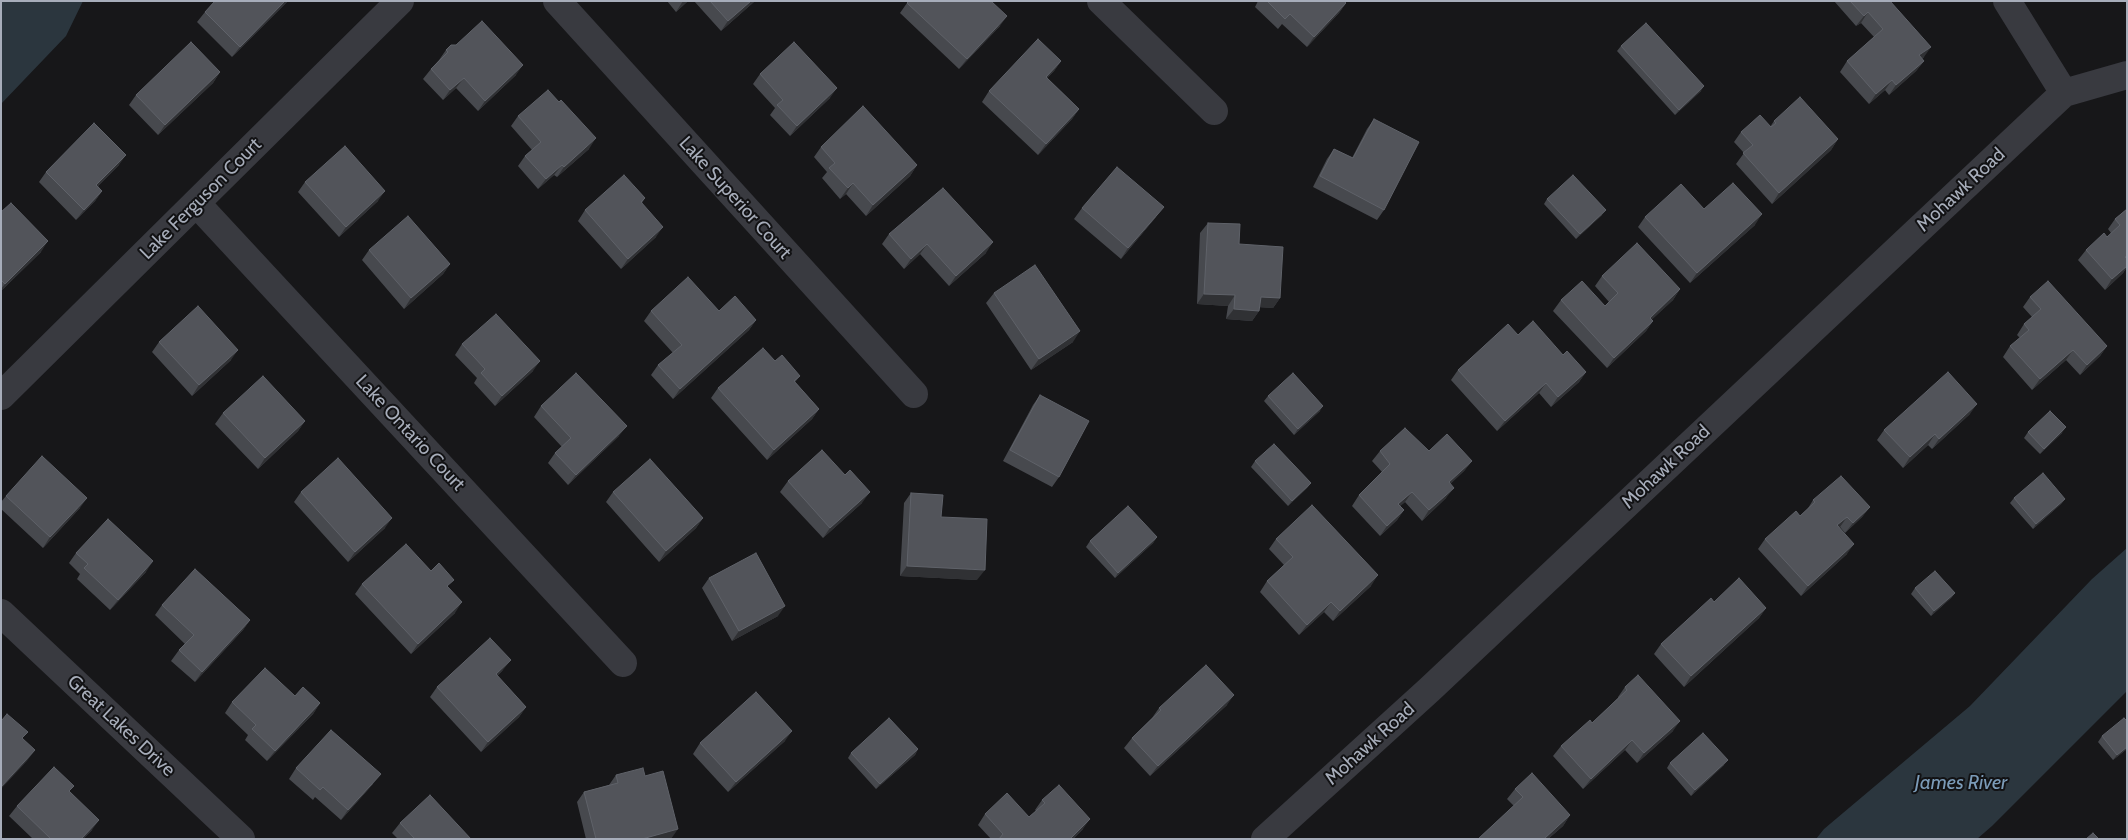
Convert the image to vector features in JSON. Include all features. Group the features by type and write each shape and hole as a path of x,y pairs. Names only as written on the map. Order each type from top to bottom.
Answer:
{"street":[{"name":"Lake Ferguson Court","path":"1,396 400,1"},
{"name":"Lake Superior Court","path":"557,1 914,394"},
{"path":"1101,1 1214,111"},
{"path":"2007,1 2064,93"},
{"name":"Mohawk Road","path":"1265,839 1444,676 2064,93 2127,75"},
{"name":"Lake Ontario Court","path":"197,204 623,663"},
{"name":"Great Lakes Drive","path":"1,613 242,839"}],"water":[{"path":"1,1 83,1 66,36 1,104"},
{"name":"James River","path":"2127,548 2127,691 1992,826 1977,839 1816,839 1824,829 1970,706 2092,579"}],"building":[{"path":"215,1 285,1 240,47 205,12"},
{"path":"710,1 751,1 728,21"},
{"path":"909,1 991,1 1007,16 967,59 907,3"},
{"path":"1267,1 1344,1 1346,3 1314,37 1290,14 1285,19"},
{"path":"1850,1 1890,1 1931,47 1919,55 1924,61 1896,85 1892,80 1876,94 1847,61 1883,29 1868,12 1864,16"},
{"path":"482,21 523,65 485,101 464,78 450,90 431,69 448,52 446,50 451,45 456,45"},
{"path":"1646,23 1704,86 1679,110 1621,46"},
{"path":"1038,39 1061,61 1046,77 1079,109 1046,144 989,91"},
{"path":"191,42 220,72 165,125 136,95"},
{"path":"794,42 837,88 797,126 777,105 783,100 760,74"},
{"path":"548,90 559,102 561,100 596,138 564,167 562,165 546,179 525,156 541,142 518,116"},
{"path":"1800,97 1838,139 1779,193 1743,153 1753,145 1741,132 1760,115 1771,127 1776,123 1774,121"},
{"path":"863,106 917,165 873,205 853,183 848,188 829,168 835,163 821,147"},
{"path":"1374,119 1419,142 1384,210 1320,176 1334,149 1353,158"},
{"path":"94,123 126,155 96,185 102,191 84,210 46,172"},
{"path":"345,146 385,191 346,227 305,182"},
{"path":"1117,167 1164,207 1128,248 1082,208"},
{"path":"624,175 645,198 641,202 663,227 628,259 585,210"},
{"path":"1573,175 1606,210 1580,234 1547,199"},
{"path":"1733,183 1762,214 1697,273 1645,217 1681,184 1704,209"},
{"path":"943,188 993,242 956,276 927,244 911,259 889,234"},
{"path":"11,203 48,241 5,284 1,280 1,212"},
{"path":"2127,209 2127,256 2125,257 2127,259 2127,266 2112,279 2086,250 2104,233 2107,237 2120,225 2115,219"},
{"path":"408,216 450,264 411,298 369,250"},
{"path":"1208,223 1240,224 1239,244 1283,247 1280,298 1261,297 1259,311 1234,309 1235,295 1204,294"},
{"path":"1637,243 1680,289 1650,318 1653,321 1614,358 1561,300 1582,281 1605,306 1618,293 1602,276"},
{"path":"1035,265 1080,331 1039,359 994,293"},
{"path":"688,277 719,311 735,296 756,320 680,389 658,365 682,345 651,311"},
{"path":"2048,281 2107,346 2087,365 2073,350 2040,379 2010,346 2029,330 2024,324 2041,309 2030,297"},
{"path":"198,306 238,350 199,385 159,342"},
{"path":"496,314 540,361 502,396 481,373 485,369 462,344"},
{"path":"1533,321 1563,355 1567,351 1586,372 1558,397 1546,383 1505,421 1458,370 1508,324 1518,335"},
{"path":"763,348 775,361 782,355 800,376 794,381 819,409 774,450 718,388"},
{"path":"1948,372 1977,404 1939,439 1935,434 1910,457 1884,430"},
{"path":"576,373 627,426 576,475 555,453 571,438 541,406"},
{"path":"1293,373 1323,406 1298,429 1268,396"},
{"path":"263,376 305,421 265,458 223,413"},
{"path":"1040,395 1089,421 1059,477 1010,450"},
{"path":"2050,411 2066,427 2044,449 2028,432"},
{"path":"1405,428 1429,451 1447,434 1472,461 1449,482 1454,488 1429,510 1412,492 1398,504 1404,510 1387,526 1359,495 1390,464 1380,451"},
{"path":"1274,444 1311,483 1292,501 1255,461"},
{"path":"822,450 845,475 850,470 870,492 830,528 788,481"},
{"path":"42,456 87,498 50,537 6,496"},
{"path":"338,458 392,518 355,552 301,492"},
{"path":"650,459 703,518 666,551 613,492"},
{"path":"2043,473 2065,499 2036,524 2014,498"},
{"path":"1841,476 1870,507 1853,523 1847,517 1837,525 1854,544 1808,586 1765,539 1796,511 1800,516 1815,502 1813,500"},
{"path":"911,493 943,495 941,517 987,519 985,570 907,566"},
{"path":"1312,505 1378,575 1340,611 1331,602 1307,625 1267,581 1293,557 1276,539"},
{"path":"1128,506 1157,537 1118,573 1090,541"},
{"path":"108,519 153,561 118,600 84,568 88,564 76,553"},
{"path":"406,544 431,571 439,563 454,580 447,586 462,602 418,644 362,584"},
{"path":"756,553 785,606 739,631 709,578"},
{"path":"195,569 250,620 202,672 179,650 194,635 162,605"},
{"path":"1935,571 1955,593 1934,611 1915,588"},
{"path":"1739,578 1766,608 1691,676 1661,644 1711,598 1714,602"},
{"path":"490,638 511,660 496,674 526,707 488,742 437,687"},
{"path":"1206,665 1234,695 1158,766 1132,738 1161,710 1159,708"},
{"path":"265,668 295,696 303,687 320,703 275,751 252,729 256,725 232,702"},
{"path":"1638,675 1680,721 1644,753 1632,740 1591,779 1561,746 1590,720 1592,723 1627,690 1625,687"},
{"path":"756,692 792,731 736,782 700,743"},
{"path":"7,714 28,732 22,738 35,750 1,787 1,719"},
{"path":"889,718 918,749 880,784 851,753"},
{"path":"2124,718 2127,721 2127,747 2117,755 2102,736"},
{"path":"331,730 381,774 348,810 323,787 320,790 296,768"},
{"path":"1703,733 1728,760 1695,790 1670,763"},
{"path":"54,767 74,786 69,791 99,820 81,839 51,839 17,806"},
{"path":"643,768 645,776 663,771 678,829 642,839 596,839 584,792 618,783 616,775"},
{"path":"1532,773 1570,815 1544,839 1478,839 1523,797 1515,789"},
{"path":"1059,785 1090,819 1070,839 999,839 1003,834 985,814 1007,793 1029,817 1045,803 1042,800"},
{"path":"430,795 471,839 415,839 400,823"},
{"path":"2093,833 2099,839 2086,839"}]}
